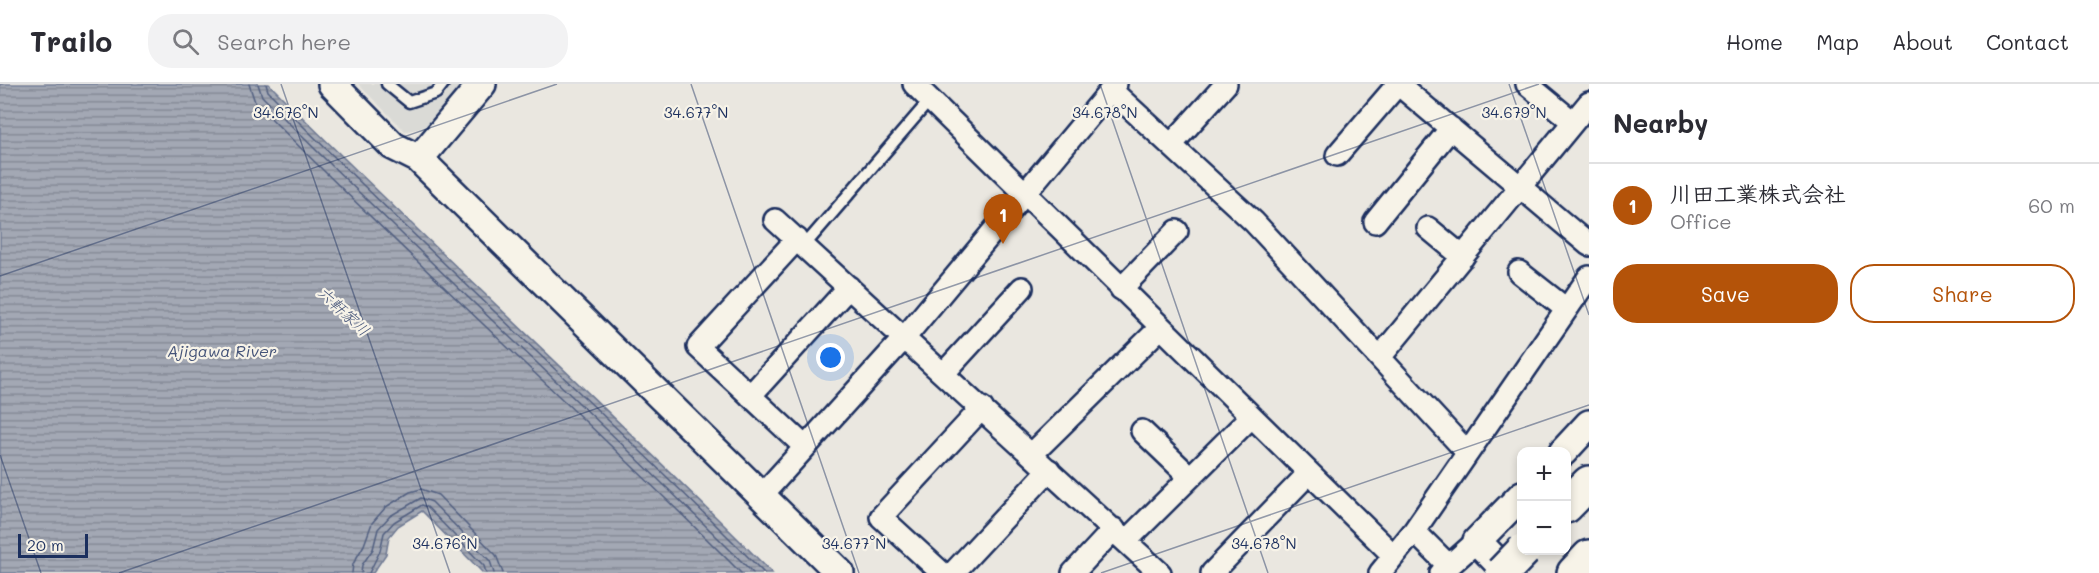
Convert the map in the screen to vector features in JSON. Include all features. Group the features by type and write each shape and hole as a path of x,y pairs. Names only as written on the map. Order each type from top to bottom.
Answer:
{"highway":[{"path":"1571,501 1589,483"},
{"path":"1502,573 1519,555"},
{"path":"1574,573 1589,557"}],"street":[{"path":"332,84 393,146 419,159 840,573"},
{"path":"419,159 482,84"},
{"path":"914,84 1394,556"},
{"path":"1172,144 1226,84"},
{"path":"1337,155 1398,84 1589,245"},
{"path":"1527,84 1573,122"},
{"path":"762,495 905,337 1111,86 1254,222 1381,356 1467,452"},
{"path":"1381,356 1589,103"},
{"path":"1375,222 1451,128"},
{"path":"775,219 1160,573"},
{"path":"1428,228 1463,257"},
{"path":"1121,289 1177,231"},
{"path":"800,243 698,347 805,447"},
{"path":"1519,272 1566,309"},
{"path":"1380,573 1414,531 1589,277"},
{"path":"750,396 849,287"},
{"path":"944,373 1022,288"},
{"path":"1032,454 1160,328"},
{"path":"942,573 881,517 982,408"},
{"path":"1073,573 1190,477 1251,417"},
{"path":"1568,447 1589,424"},
{"path":"1142,431 1190,477"},
{"path":"953,573 1049,470"},
{"path":"1212,573 1309,473"},
{"path":"1414,531 1445,569 1477,541 1517,499"},
{"path":"1477,541 1508,573"}],"lane":[{"path":"387,84 409,102 436,93 443,84"},
{"path":"800,243 930,100"}],"shaded area":[{"path":"358,84 465,84 428,128 405,131"}],"water":[{"name":"Ajigawa River","path":"0,84 269,84 772,573 483,573 422,511 398,526 389,537 386,554 373,573 0,573"}],"place":[{"name":"川田工業株式会社","path":"1003,244"}],"water label":[{"name":"六軒家川","path":"344,311"}]}
